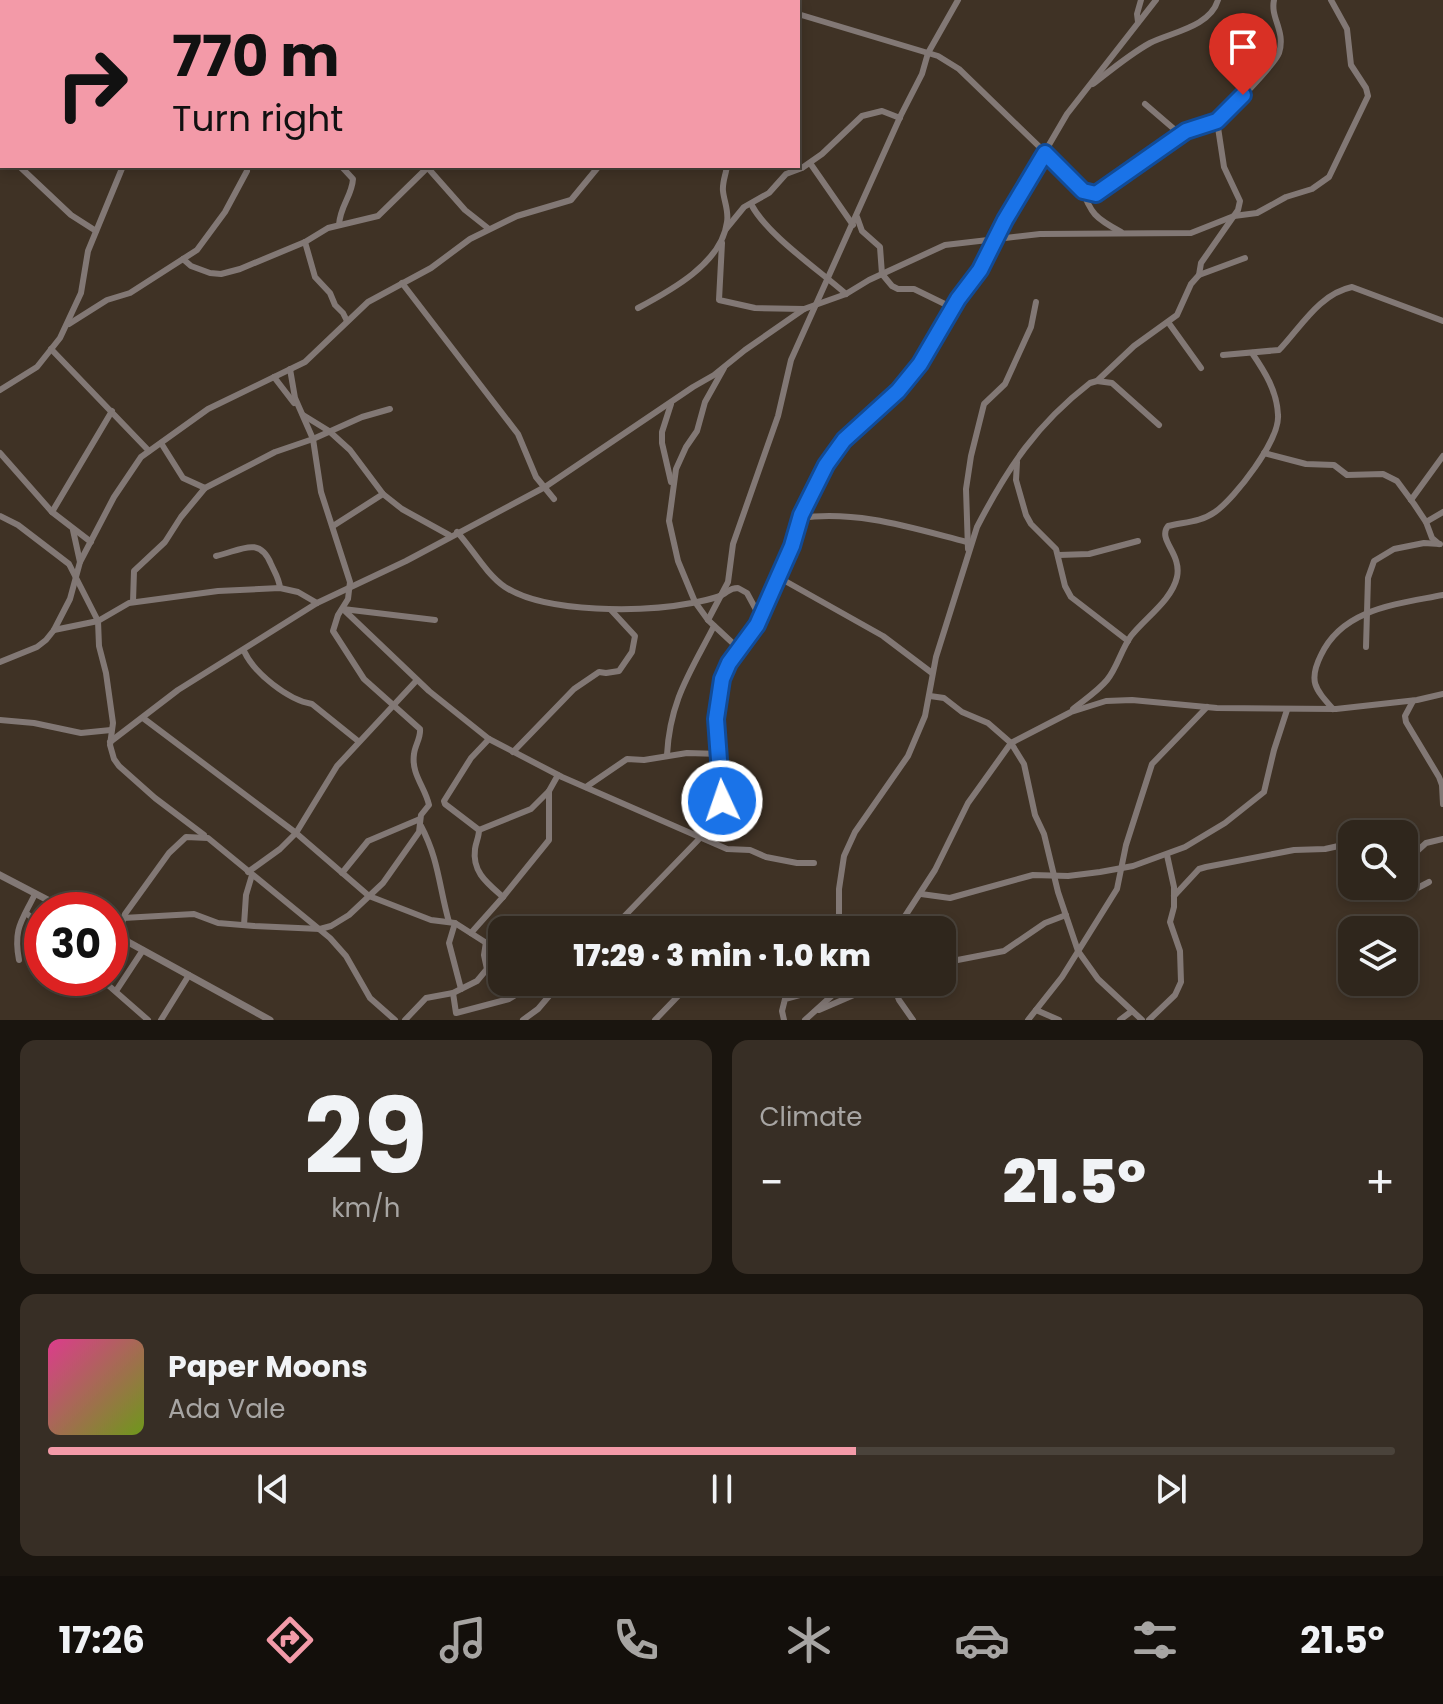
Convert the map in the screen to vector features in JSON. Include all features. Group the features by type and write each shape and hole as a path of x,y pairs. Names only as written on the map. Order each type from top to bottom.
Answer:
{"street":[{"path":"667,755 668,734 676,700 724,593 731,569 733,544 778,416 791,360 922,74 928,53 958,0"},
{"path":"1138,22 1141,0"},
{"path":"625,916 701,837 723,806 716,735 718,696 729,663 760,617 800,518 826,465 837,448 904,385 920,364 980,270 1067,114 1156,0"},
{"path":"1084,92 1149,44 1203,19 1215,8 1218,0"},
{"path":"1083,191 1096,194 1181,135 1217,121 1278,57 1282,32 1273,8 1274,0"},
{"path":"110,742 178,690 317,603 406,561 545,487 724,368 804,309 846,294 945,245 1040,234 1191,233 1234,216 1257,213 1286,197 1322,184 1335,166 1368,92 1351,65 1347,29 1331,0"},
{"path":"800,15 928,53 959,69 1083,191 1088,208 1096,217 1121,232"},
{"path":"1145,104 1181,135"},
{"path":"800,168 810,163 862,116 882,111 900,118"},
{"path":"1199,275 1201,263 1234,216 1240,201 1224,167 1217,121"},
{"path":"810,163 853,225"},
{"path":"21,168 71,215 96,231"},
{"path":"0,390 37,367 66,326 81,293 86,258 122,168"},
{"path":"339,225 340,210 353,184 353,179 343,168"},
{"path":"183,259 203,271 221,274 277,255 339,225 378,216 426,168"},
{"path":"428,168 465,210 489,229"},
{"path":"0,662 37,647 54,630 70,599 80,562 130,472 149,451 208,409 305,362 368,302 431,268 470,239 517,216 571,200 597,168"},
{"path":"727,168 722,187 728,219 724,232 719,300 755,308 804,309"},
{"path":"638,308 701,267 744,207 769,193 786,174 799,168"},
{"path":"66,326 107,300 130,293 197,250 225,212 247,171"},
{"path":"751,204 757,217 771,231 846,294"},
{"path":"857,217 862,231 880,247 882,274 887,281 898,289 914,289 953,308"},
{"path":"305,242 315,277 330,293 347,321"},
{"path":"839,916 841,871 850,841 908,756 928,708 932,673 977,527 1017,459 1050,417 1181,309 1193,281 1199,275 1245,258"},
{"path":"402,283 518,434 536,477 554,499"},
{"path":"1223,355 1279,350 1317,306 1352,287 1443,321"},
{"path":"968,554 966,489 984,404 999,391 1009,374 1031,327 1036,302"},
{"path":"1168,322 1201,368"},
{"path":"51,349 149,451"},
{"path":"1071,712 1108,680 1128,641 1175,582 1178,564 1164,538 1165,529 1212,514 1234,494 1264,453 1277,426 1278,412 1270,380 1252,353"},
{"path":"724,368 705,402 697,431 681,457 672,490 669,521 678,561 695,602 711,623 739,649"},
{"path":"290,369 295,398 313,439 321,492 350,586 333,631 361,675 422,732 414,754 414,766 429,805 383,883 339,923 330,938"},
{"path":"274,377 308,419 329,431 350,450 383,494 402,509 453,534 493,577 512,591 556,604 611,610 695,602 733,588 747,593 760,617"},
{"path":"1097,381 1112,383 1159,425"},
{"path":"672,402 662,432 672,490"},
{"path":"133,602 134,571 165,542 205,488 275,452 390,409"},
{"path":"52,512 112,411"},
{"path":"161,443 197,497"},
{"path":"0,453 52,512 91,542"},
{"path":"1264,453 1306,464 1334,465 1347,475 1383,474 1397,481 1426,522 1432,538 1441,544"},
{"path":"1411,500 1443,456"},
{"path":"1017,459 1016,480 1026,515 1031,524 1054,544 1071,597 1128,641"},
{"path":"190,483 205,488"},
{"path":"333,526 383,494"},
{"path":"1426,522 1443,512"},
{"path":"0,516 61,555 77,574 98,621 99,646 108,688 111,753 119,766 330,938 346,956 370,998 395,1020"},
{"path":"800,518 817,516 916,526 967,542"},
{"path":"73,530 80,562"},
{"path":"1059,555 1089,554 1138,541"},
{"path":"1366,647 1368,578 1377,557 1394,549 1424,543 1441,544"},
{"path":"216,556 254,546 262,549 279,579 280,588"},
{"path":"778,577 883,636 932,673"},
{"path":"54,630 98,621 133,602 218,591 280,588 298,592 317,603"},
{"path":"1333,709 1314,684 1320,657 1330,637 1368,612 1443,595"},
{"path":"343,609 435,620"},
{"path":"343,609 461,719 513,752 727,849 750,850 766,857 797,863 814,863"},
{"path":"513,752 582,683 599,672 619,671 632,652 635,636 611,610"},
{"path":"244,651 250,664 262,676 303,702 312,704 358,741"},
{"path":"244,925 250,874 296,833 337,766 417,680"},
{"path":"906,916 921,894 968,803 1011,743 1071,712 1106,701 1132,700 1208,707 1333,709 1413,701 1443,694"},
{"path":"930,696 944,698 962,712 988,723 1011,743 1024,764 1035,815 1044,834 1078,951 1098,979 1142,1020"},
{"path":"1413,701 1405,716 1406,722 1439,777 1443,804"},
{"path":"1028,1020 1052,992 1112,897 1152,764 1208,707"},
{"path":"921,894 950,898 1033,875 1068,876 1121,868 1167,855 1203,838 1261,796 1287,710"},
{"path":"143,718 296,833 369,896 431,920 452,922 486,942 485,974 453,993 426,998 405,1020"},
{"path":"0,720 34,723 81,733 111,730"},
{"path":"479,830 444,801 471,758 489,739"},
{"path":"586,787 627,759 720,754"},
{"path":"479,830 531,809 549,791 558,775"},
{"path":"471,933 549,840 549,791"},
{"path":"342,873 368,841 421,823"},
{"path":"421,823 437,861 442,896 452,922 449,943 461,989"},
{"path":"479,830 475,847 476,867 480,876 503,897"},
{"path":"128,911 181,840 191,835 208,838"},
{"path":"1418,850 1426,843 1443,839"},
{"path":"1174,896 1199,869 1273,853 1338,846"},
{"path":"1149,1020 1175,995 1181,982 1180,951 1170,922 1174,896 1167,855"},
{"path":"0,875 31,892"},
{"path":"1418,888 1429,882"},
{"path":"128,918 194,914 218,923 320,929 339,923"},
{"path":"956,960 1004,951 1035,929 1066,915"},
{"path":"19,960 16,933 24,917"},
{"path":"128,942 270,1020"},
{"path":"128,973 143,950"},
{"path":"161,1020 189,975"},
{"path":"453,993 456,1013 514,996"},
{"path":"122,996 148,1020"},
{"path":"523,1020 538,1009 548,996"},
{"path":"655,1020 678,996"},
{"path":"784,1020 782,1011 785,999 796,996"},
{"path":"805,1020 833,996"},
{"path":"819,1010 852,996"},
{"path":"897,996 913,1020"},
{"path":"1036,1010 1059,1020"},
{"path":"1120,1020 1132,1011"}],"route":[{"path":"722,801 716,735 722,679 729,663 757,625 792,546 801,515 837,448 898,391 920,364 958,299 980,270 1005,220 1045,153 1083,191 1096,194 1186,131 1217,121 1243,95"}]}
